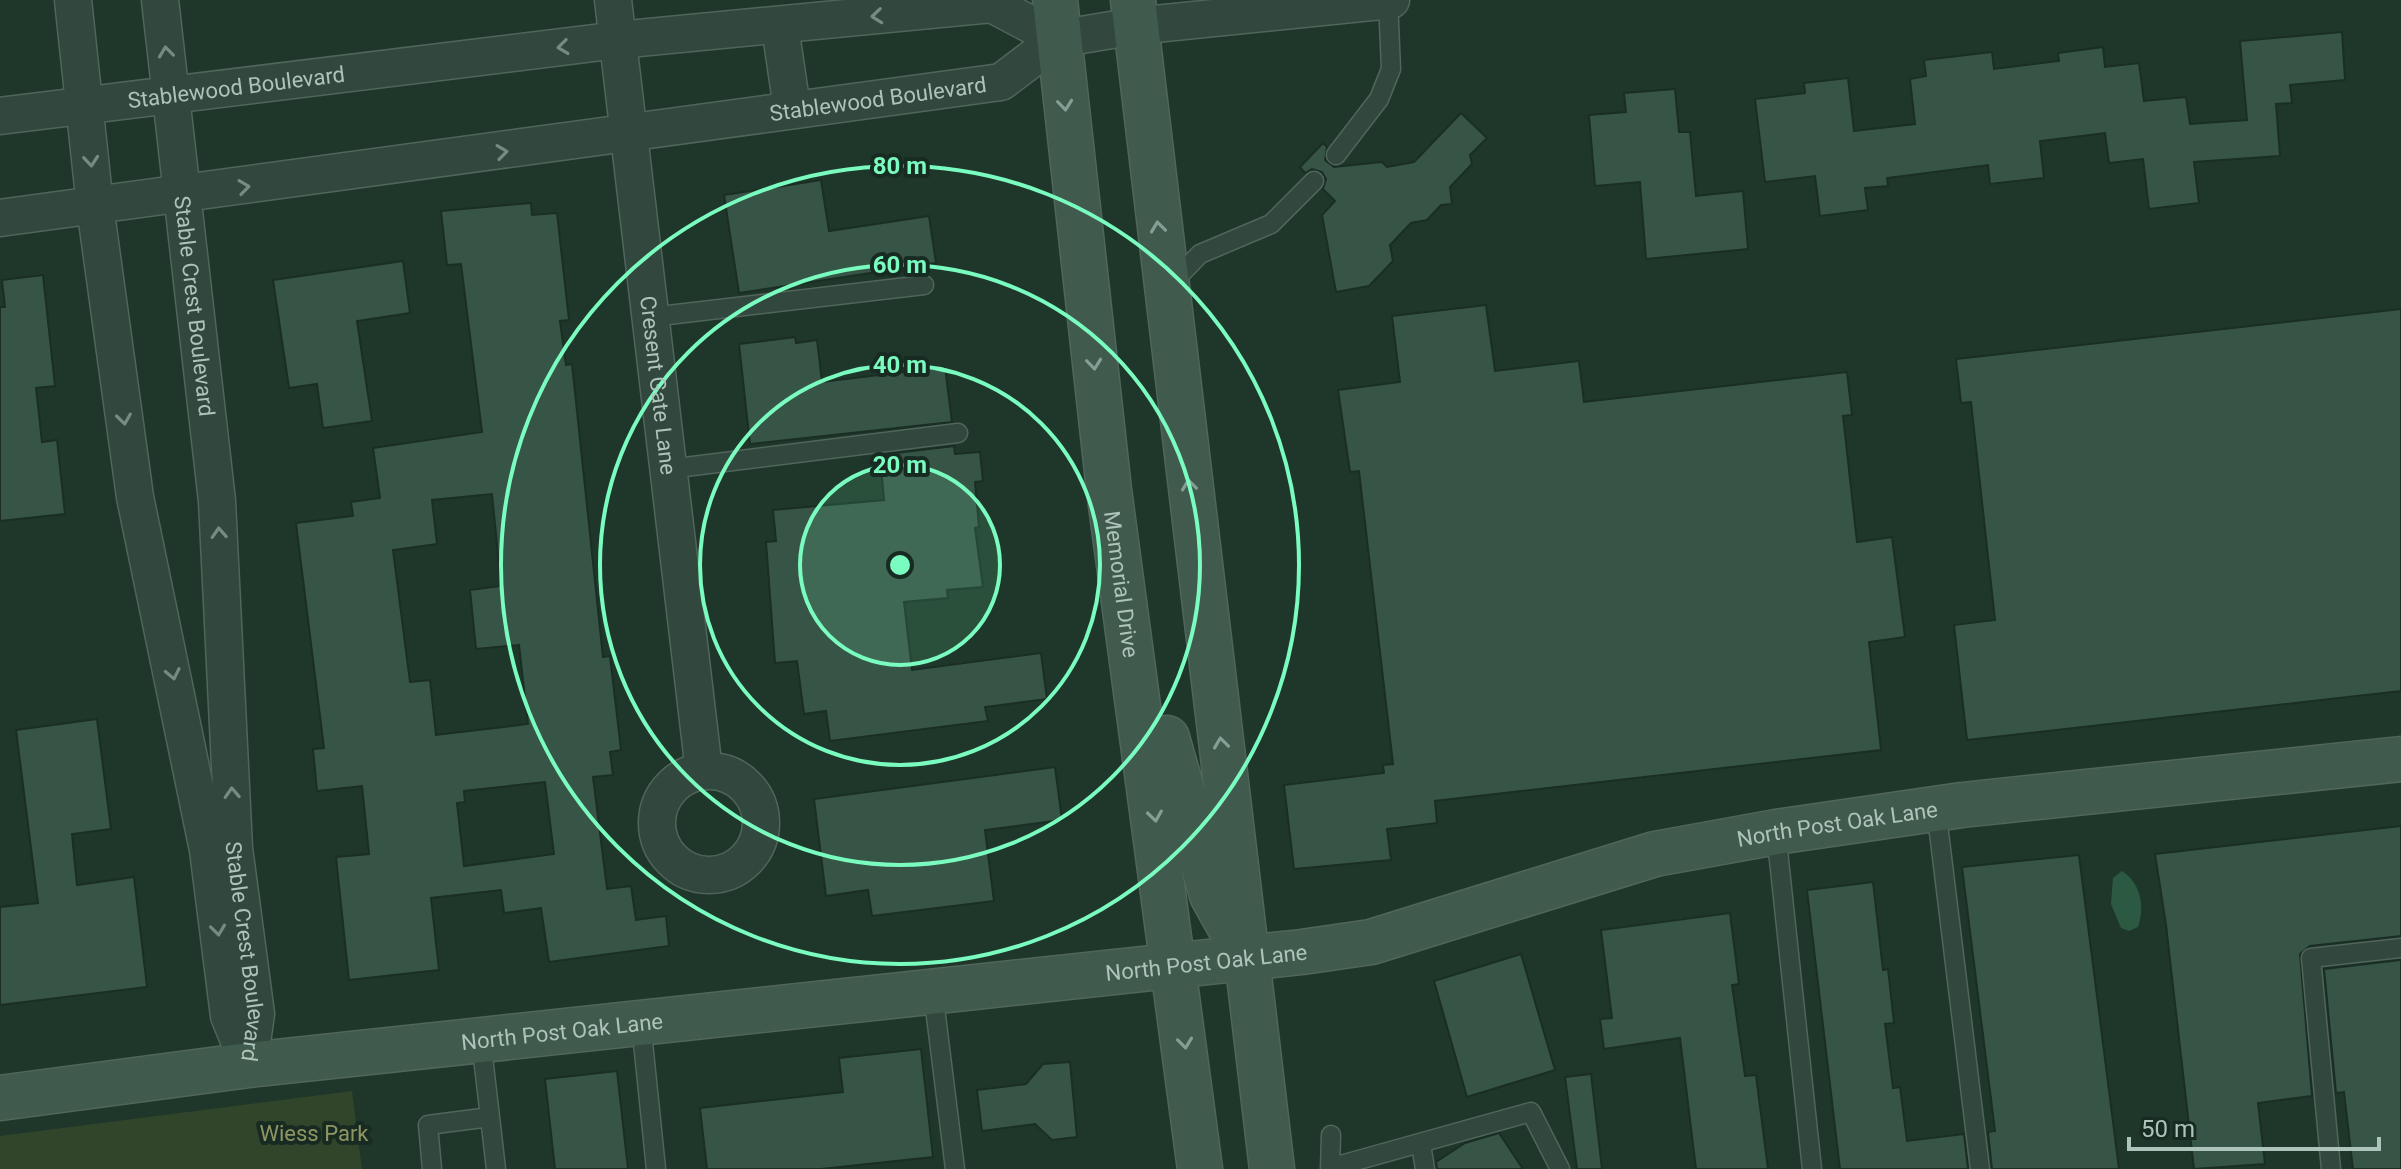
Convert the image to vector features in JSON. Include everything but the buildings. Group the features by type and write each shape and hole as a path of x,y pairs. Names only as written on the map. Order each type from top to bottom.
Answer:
{"main road":[{"path":"1134,13 1272,1169"},
{"name":"Memorial Drive","path":"1056,20 1109,490 1125,590 1200,1169"},
{"path":"1125,590 1212,895 1248,959"},
{"name":"North Post Oak Lane","path":"0,1098 249,1065 1248,959 1371,942 1655,854 1776,832 1936,808 2401,759"}],"street":[{"name":"Stable Crest Boulevard","path":"73,0 95,206 135,497 208,850 229,1016 249,1065"},
{"name":"Stable Crest Boulevard","path":"160,0 217,501 234,848 256,1014 249,1065"},
{"name":"Cresent Gate Lane","path":"613,0 704,771"},
{"path":"1056,20 1390,0"},
{"name":"Stablewood Boulevard","path":"0,116 618,40 780,27 992,4 1056,20 1001,82 792,108 629,134 182,196 0,218"},
{"path":"780,27 792,108"}],"lane":[{"path":"1336,155 1379,99 1391,69 1390,0"},
{"path":"1165,289 1200,254 1271,224 1314,181"},
{"path":"651,317 924,285"},
{"path":"669,469 958,433"},
{"path":"1936,808 1980,1169"},
{"path":"1776,832 1812,1169"},
{"path":"2331,1169 2311,958 2401,948"},
{"path":"933,992 955,1169"},
{"path":"641,1023 656,1169"},
{"path":"481,1040 496,1169"},
{"path":"1331,1135 1330,1169 1531,1112 1560,1169"},
{"path":"432,1169 428,1125 490,1117"},
{"path":"1421,1144 1425,1169"}],"green space":[{"name":"Wiess Park","path":"352,1091 362,1169 0,1169 0,1136"}],"shaded area":[{"path":"2122,871 2134,882 2141,904 2138,927 2129,931 2121,928 2111,904 2113,878"}]}
